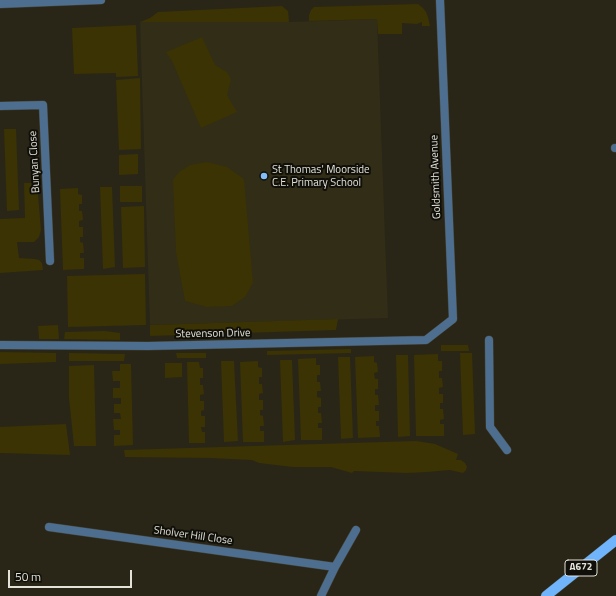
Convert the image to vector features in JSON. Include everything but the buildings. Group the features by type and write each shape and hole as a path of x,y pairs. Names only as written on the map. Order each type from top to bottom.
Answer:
{"main road":[{"name":"A672","path":"546,596 616,540"}],"street":[{"path":"0,4 101,0"},
{"name":"Goldsmith Avenue","path":"426,340 453,319 440,0"},
{"name":"Bunyan Close","path":"0,106 43,105 50,261"},
{"name":"Stevenson Drive","path":"0,345 148,346 426,340"},
{"path":"489,340 490,426 507,450"},
{"name":"Sholver Hill Close","path":"49,527 335,567"},
{"path":"321,596 335,567 356,530"}],"shaded area":[{"path":"418,4 426,12 430,26 422,26 422,22 417,24 402,23 402,34 378,34 377,19 309,21 309,15 314,7"},
{"path":"282,6 288,11 289,22 140,22 150,18 158,12"},
{"name":"St Thomas' Moorside C.E. Primary School","path":"377,19 388,318 150,325 140,22 289,22"},
{"path":"136,25 138,76 116,77 116,73 74,74 72,28"},
{"path":"202,37 215,65 227,72 230,77 231,80 227,95 237,112 201,128 172,61 166,52"},
{"path":"140,78 141,149 119,150 116,80"},
{"path":"4,129 16,129 19,210 7,211"},
{"path":"138,154 138,174 119,175 119,155"},
{"path":"207,162 227,167 244,179 253,283 245,297 232,306 207,307 185,301 176,252 173,180 179,172 190,165"},
{"path":"24,183 37,183 41,230 39,237 34,242 17,242 19,258 39,260 42,263 43,270 0,273 0,219 25,218"},
{"path":"120,186 142,186 142,202 120,202"},
{"path":"100,187 112,187 115,267 103,269"},
{"path":"78,188 78,194 82,195 82,204 79,204 79,211 82,211 83,220 79,221 79,227 83,227 83,237 80,237 80,242 83,243 84,253 80,253 80,258 84,258 84,269 63,270 60,189"},
{"path":"144,206 145,267 123,268 121,207"},
{"path":"145,274 146,325 68,327 67,276"},
{"path":"338,319 336,330 150,336 150,325"},
{"path":"58,325 59,339 39,339 38,326"},
{"path":"105,331 120,333 120,340 64,339 65,332"},
{"path":"441,345 468,345 469,351 441,351"},
{"path":"351,349 351,353 267,355 267,351"},
{"path":"0,352 56,353 56,362 0,364"},
{"path":"69,353 125,354 124,361 69,361"},
{"path":"176,353 206,353 206,358 177,358"},
{"path":"460,353 472,353 475,434 463,435"},
{"path":"438,354 438,361 442,361 442,371 439,371 439,378 442,378 443,387 439,388 439,394 443,394 443,403 440,403 440,409 443,409 444,419 440,420 440,424 444,424 444,436 416,436 414,355"},
{"path":"396,355 408,355 410,436 398,437"},
{"path":"374,356 374,362 377,363 378,372 374,373 375,379 378,379 378,389 375,389 375,395 378,395 379,405 375,405 375,411 379,411 379,421 376,421 376,426 379,426 380,437 358,438 355,357"},
{"path":"338,357 350,357 353,438 341,439"},
{"path":"316,358 316,365 320,365 320,375 317,375 317,382 320,382 321,391 317,391 317,397 321,398 321,407 318,407 318,413 321,413 322,423 318,423 318,428 322,428 322,440 301,440 298,359"},
{"path":"280,360 292,360 295,440 283,442"},
{"path":"221,361 234,361 238,441 224,442"},
{"path":"258,361 258,367 262,368 262,377 259,377 259,384 262,384 263,393 259,394 259,400 263,400 263,410 260,410 260,415 263,416 264,426 260,426 260,431 264,431 264,442 243,442 240,362"},
{"path":"187,362 199,362 200,368 203,368 203,378 200,378 200,385 203,385 204,394 200,395 200,401 204,401 204,410 201,411 201,416 205,416 205,427 201,427 202,432 205,432 205,443 189,443"},
{"path":"165,363 182,363 182,377 165,378"},
{"path":"120,364 131,364 133,445 114,446 114,435 120,435 120,430 114,430 113,419 121,419 120,413 114,413 114,404 121,404 121,398 113,398 113,388 120,388 120,381 113,381 112,371 120,371"},
{"path":"94,365 96,446 74,446 69,398 69,366"},
{"path":"66,424 70,455 0,453 0,427"},
{"path":"416,441 435,444 458,454 456,460 461,460 465,463 467,467 466,470 463,473 450,470 407,473 354,471 352,473 331,467 293,467 259,463 252,460 125,457 124,450"}],"place":[{"name":"St Thomas' Moorside C.E. Primary School","path":"264,176"}]}
